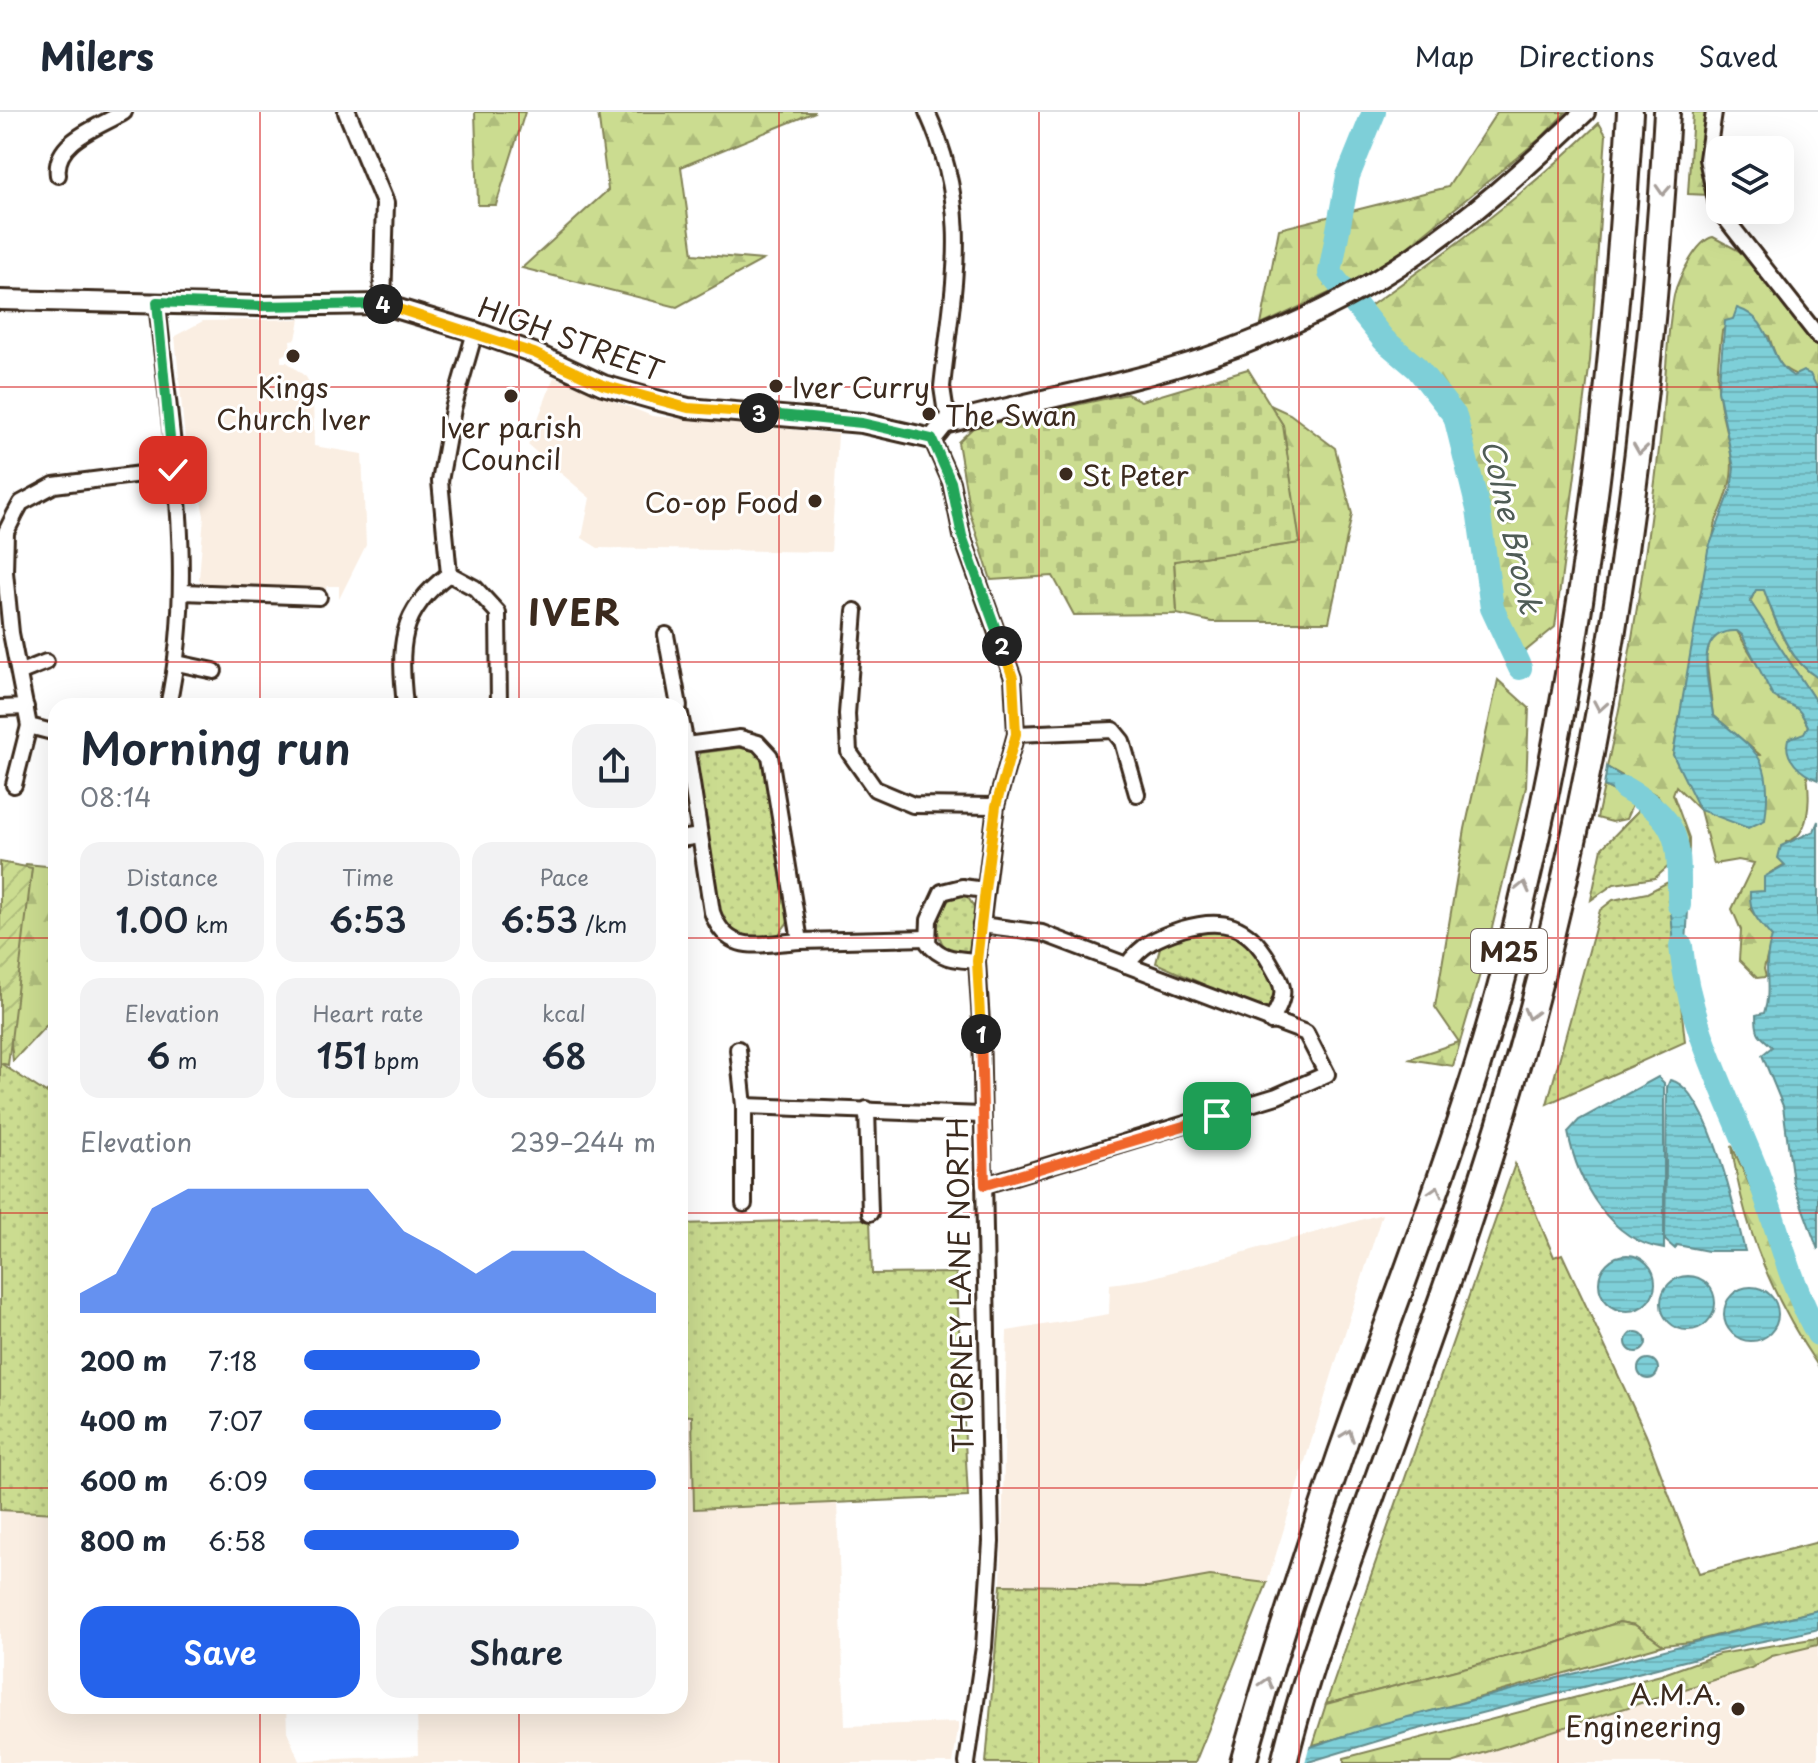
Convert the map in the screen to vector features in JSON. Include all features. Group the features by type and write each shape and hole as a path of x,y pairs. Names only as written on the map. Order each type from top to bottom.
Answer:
{"highway":[{"name":"M25","path":"1244,1760 1341,1453 1429,1212 1505,968 1564,708 1600,479 1630,112"},
{"name":"M25","path":"1286,1753 1500,1123 1551,935 1600,711 1643,428 1667,112"}],"main road":[{"path":"932,439 944,424 1206,358 1318,313 1374,284 1456,229 1585,112"},
{"name":"HIGH STREET","path":"0,300 261,306 382,304 534,353 603,385 688,408 862,423 932,439"}],"street":[{"path":"58,175 61,159 81,134 124,112"},
{"path":"347,112 385,203 382,304"},
{"path":"927,112 945,151 955,198 958,242 942,387 945,407 954,421"},
{"path":"1714,112 1707,159 1718,209 1818,336"},
{"path":"157,302 179,509 182,592 177,663 170,698"},
{"path":"449,574 440,481 453,409 475,332"},
{"name":"THORNEY LANE NORTH","path":"932,439 951,482 962,536 1013,678 1016,734 996,806 977,961 985,1185 991,1542 984,1647 967,1763"},
{"path":"14,785 29,726 21,672 5,634 6,532 21,503 54,485 173,470"},
{"path":"405,698 405,624 425,592 449,574"},
{"path":"449,574 475,588 498,613 499,698"},
{"path":"182,592 319,597"},
{"path":"855,611 847,714 849,752 875,789 913,805 996,806"},
{"path":"666,635 678,698"},
{"path":"21,672 46,662"},
{"path":"177,663 214,671"},
{"path":"0,708 26,707"},
{"path":"29,726 48,731"},
{"path":"1016,734 1113,730 1122,741 1137,794"},
{"path":"688,745 740,738 758,743 770,756 800,941"},
{"path":"688,758 712,912 718,929 727,940 740,944 928,938"},
{"path":"688,838 700,836"},
{"path":"977,961 951,960 936,952 928,938 929,920 942,892 962,887 985,890"},
{"path":"1127,965 1143,946 1168,934 1201,923 1235,925 1259,943 1283,985 1284,998 1271,1022"},
{"path":"981,925 1042,933 1306,1033 1327,1074 1305,1086 1247,1106 985,1185"},
{"path":"738,1049 744,1106 744,1204"},
{"path":"744,1106 981,1115"},
{"path":"867,1109 870,1213"}],"shaded area":[{"path":"300,319 296,339 290,340 291,352 281,356 281,362 287,362 306,377 313,390 314,446 362,454 366,545 339,599 339,586 328,586 321,594 211,590 199,579 204,516 199,490 189,480 175,336 203,321"},
{"path":"554,377 652,416 838,434 831,552 598,548 582,538 590,498 528,445"},
{"path":"1382,1214 1267,1583 1210,1576 1148,1587 1001,1585 1007,1331 1109,1314 1110,1284 1147,1279"},
{"path":"688,1415 692,1415 695,1509 837,1502 845,1726 959,1722 953,1763 0,1763 0,1510 48,1513 48,1714 286,1714 287,1731 299,1761 418,1755 417,1714 688,1714"},
{"path":"1818,1645 1818,1763 1452,1763 1751,1668 1772,1656"}],"green space":[{"path":"475,112 525,112 496,205 478,205"},
{"path":"598,112 815,112 681,167 693,254 763,260 677,307 522,268 608,190"},
{"path":"1497,112 1566,112 1542,137 1382,268 1261,325 1279,229 1448,187"},
{"path":"1693,112 1710,112 1710,136 1706,136 1706,195 1688,194"},
{"path":"1599,123 1606,135 1590,361 1555,627 1523,653 1504,629 1484,536 1471,433 1441,382 1389,336 1370,306 1488,219"},
{"path":"1713,237 1745,254 1777,296 1818,339 1818,389 1784,368 1769,336 1733,319 1722,331 1718,380 1732,467 1716,521 1673,754 1760,755 1713,715 1706,657 1711,638 1722,631 1737,631 1779,701 1791,702 1798,707 1808,726 1804,734 1796,737 1808,782 1809,799 1803,827 1796,837 1786,842 1785,864 1770,873 1764,891 1750,909 1772,937 1764,969 1766,977 1757,978 1739,960 1741,930 1732,909 1754,863 1738,860 1714,864 1700,810 1676,786 1673,794 1689,838 1689,855 1685,856 1678,826 1658,796 1607,767 1644,564 1674,295 1695,252"},
{"path":"1248,369 1283,425 1300,543 1174,561 1177,614 1074,615 1053,576 991,580 970,513 958,442 974,427 1127,394 1141,401"},
{"path":"1270,405 1290,414 1335,448 1352,514 1329,622 1212,622 1177,614 1174,561 1299,543 1283,425"},
{"path":"1756,589 1764,590 1790,651 1818,678 1818,705 1750,602"},
{"path":"1498,680 1529,708 1526,787 1485,957 1453,1066 1408,1059 1459,1042 1435,1007 1465,829"},
{"path":"753,746 765,761 790,919 776,938 734,938 722,928 697,770 700,753"},
{"path":"1604,786 1634,801 1626,819 1612,822 1597,818"},
{"path":"1638,802 1653,814 1663,829 1670,865 1655,878 1614,884 1591,900 1602,848 1637,812"},
{"path":"0,862 32,868 8,1065 0,1063"},
{"path":"26,864 48,866 48,1024 13,1061 5,990 15,907"},
{"path":"1668,882 1685,1042 1547,1104 1600,910 1613,900 1647,893"},
{"path":"953,894 967,896 976,910 972,949 957,956 943,944 938,927 941,909"},
{"path":"1207,926 1246,937 1278,985 1273,1006 1258,1009 1156,963 1161,944"},
{"path":"0,1063 46,1093 48,1091 48,1513 0,1510"},
{"path":"1732,1146 1818,1336 1818,1366 1787,1315 1762,1261 1743,1205"},
{"path":"1515,1164 1554,1257 1562,1254 1646,1435 1699,1573 1818,1542 1818,1610 1691,1642 1663,1645 1635,1625 1619,1622 1551,1645 1326,1704"},
{"path":"870,1219 872,1274 956,1273 968,1497 694,1509 692,1416 688,1416 688,1224"},
{"path":"1210,1576 1267,1583 1195,1763 986,1763 1001,1585 1148,1587"},
{"path":"1619,1622 1635,1625 1663,1645 1313,1745 1326,1704 1551,1645"},
{"path":"1818,1638 1818,1645 1772,1656 1751,1668 1452,1763 1344,1763 1344,1758 1661,1675 1719,1654"}],"water":[{"path":"1737,308 1758,321 1784,368 1793,376 1803,371 1810,374 1818,389 1818,678 1791,651 1764,590 1756,590 1750,601 1818,705 1818,780 1805,774 1788,753 1788,739 1804,733 1808,726 1804,718 1797,709 1773,696 1742,635 1737,631 1723,633 1713,639 1706,661 1713,715 1751,748 1764,769 1767,782 1765,820 1748,828 1700,810 1673,755 1708,550 1731,490 1734,468 1718,390 1725,321 1733,319"},
{"path":"1607,767 1636,786 1634,801 1604,786"},
{"path":"1640,787 1659,799 1676,825 1685,856 1670,865 1663,829 1653,814 1638,802"},
{"path":"1818,821 1818,1250 1793,1182 1783,1106 1762,1055 1772,1047 1758,1032 1756,1015 1764,1013 1768,994 1767,957 1772,937 1753,912 1750,892 1764,891 1764,877 1785,865 1778,858 1781,846 1814,831"},
{"path":"1687,871 1689,894 1684,977 1675,955 1668,882"},
{"path":"1658,1077 1664,1083 1664,1249 1645,1244 1612,1222 1588,1189 1572,1151 1568,1132 1579,1120"},
{"path":"1670,1080 1684,1088 1697,1104 1708,1128 1728,1184 1745,1251 1708,1251 1677,1245 1675,1249 1665,1240 1667,1087"},
{"path":"1627,1255 1646,1264 1655,1283 1646,1302 1627,1311 1608,1302 1599,1283 1608,1264"},
{"path":"1688,1276 1707,1284 1715,1303 1707,1322 1688,1330 1669,1322 1661,1303 1669,1284"},
{"path":"1751,1287 1770,1295 1778,1314 1770,1333 1751,1341 1732,1333 1724,1314 1732,1295"},
{"path":"1636,1332 1643,1335 1646,1342 1643,1349 1636,1352 1629,1349 1626,1342 1629,1335"},
{"path":"1648,1359 1655,1362 1658,1369 1655,1376 1648,1379 1641,1376 1638,1369 1641,1362"},
{"path":"1818,1610 1818,1629 1726,1649 1411,1731 1305,1763 1261,1763 1381,1724"}],"pier":[{"path":"1310,1743 1305,1763 1257,1763 1259,1759"}],"waterway":[{"name":"Colne Brook","path":"1374,112 1348,176 1330,273 1384,340 1417,368 1455,416 1478,509 1492,608 1520,668"},
{"name":"Colne Brook","path":"1624,788 1657,812 1674,835 1679,864 1679,905"},
{"name":"Colne Brook","path":"1681,946 1685,975 1700,1031 1763,1188 1799,1294 1818,1334"}],"place":[{"name":"Kings Church Iver","path":"293,356"},
{"name":"Iver Curry","path":"776,386"},
{"name":"Iver parish Council","path":"511,396"},
{"name":"The Swan","path":"929,414"},
{"name":"St Peter","path":"1066,474"},
{"name":"Co-op Food","path":"815,501"},
{"name":"A.M.A. Engineering","path":"1738,1709"}],"district":[{"name":"IVER","path":"575,611"}],"route":[{"path":"173,470 157,302 261,306 382,304 534,353 603,385 688,408 862,423 932,439 951,482 962,536 1013,678 1016,734 996,806 977,961 985,1185 1217,1116"}]}
